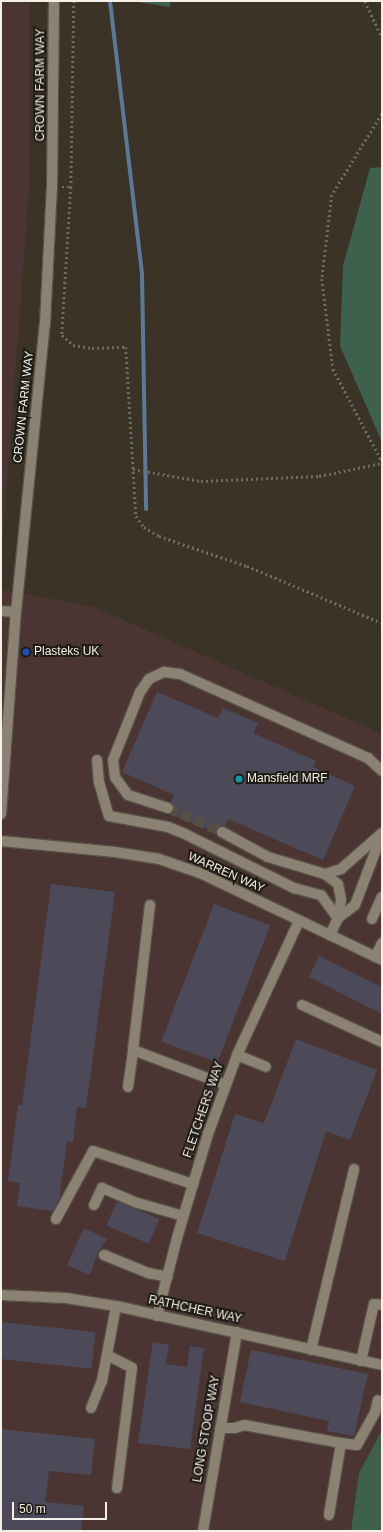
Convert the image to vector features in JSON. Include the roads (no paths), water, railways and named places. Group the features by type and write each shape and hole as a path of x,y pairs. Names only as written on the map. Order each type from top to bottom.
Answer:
{"street":[{"name":"CROWN FARM WAY","path":"1,814 16,612 45,324 50,254 55,81 54,1"},
{"path":"1,611 16,612"},
{"path":"168,808 128,795 115,777 113,760 140,692 149,679 164,672 180,674 368,758 382,771"},
{"path":"97,760 99,782 109,816 168,827 185,834 288,885 321,895 338,918"},
{"path":"222,832 268,857 325,874 338,884 341,900 338,918 330,935"},
{"path":"338,918 355,905 382,833"},
{"path":"325,874 341,869 382,833"},
{"name":"WARREN WAY","path":"1,841 115,852 159,859 200,873 378,959"},
{"path":"372,919 382,897"},
{"path":"128,1087 150,906"},
{"name":"FLETCHERS WAY","path":"157,1316 183,1216 226,1085 237,1055 299,921"},
{"path":"378,959 382,942"},
{"path":"302,1005 382,1042"},
{"path":"133,1050 226,1085"},
{"path":"237,1055 266,1067"},
{"path":"56,1219 93,1151 193,1184"},
{"path":"311,1350 354,1169"},
{"path":"94,1205 102,1188 138,1203 183,1216"},
{"path":"104,1255 148,1273 168,1277"},
{"name":"RATHCHER WAY","path":"1,1295 66,1298 116,1306 382,1365"},
{"path":"361,1361 374,1304 382,1305"},
{"path":"91,1408 102,1381 116,1306"},
{"name":"LONG STOOP WAY","path":"203,1531 237,1332"},
{"path":"108,1355 132,1368 117,1488"},
{"path":"220,1428 235,1428 244,1424 357,1445 375,1413 378,1400"},
{"path":"329,1515 341,1443"}],"waterway":[{"path":"110,1 142,275 146,509"}],"tunnel":[{"path":"168,808 222,832"}],"place":[{"name":"Plasteks UK","path":"26,652"},
{"name":"Mansfield MRF","path":"239,779"}]}
